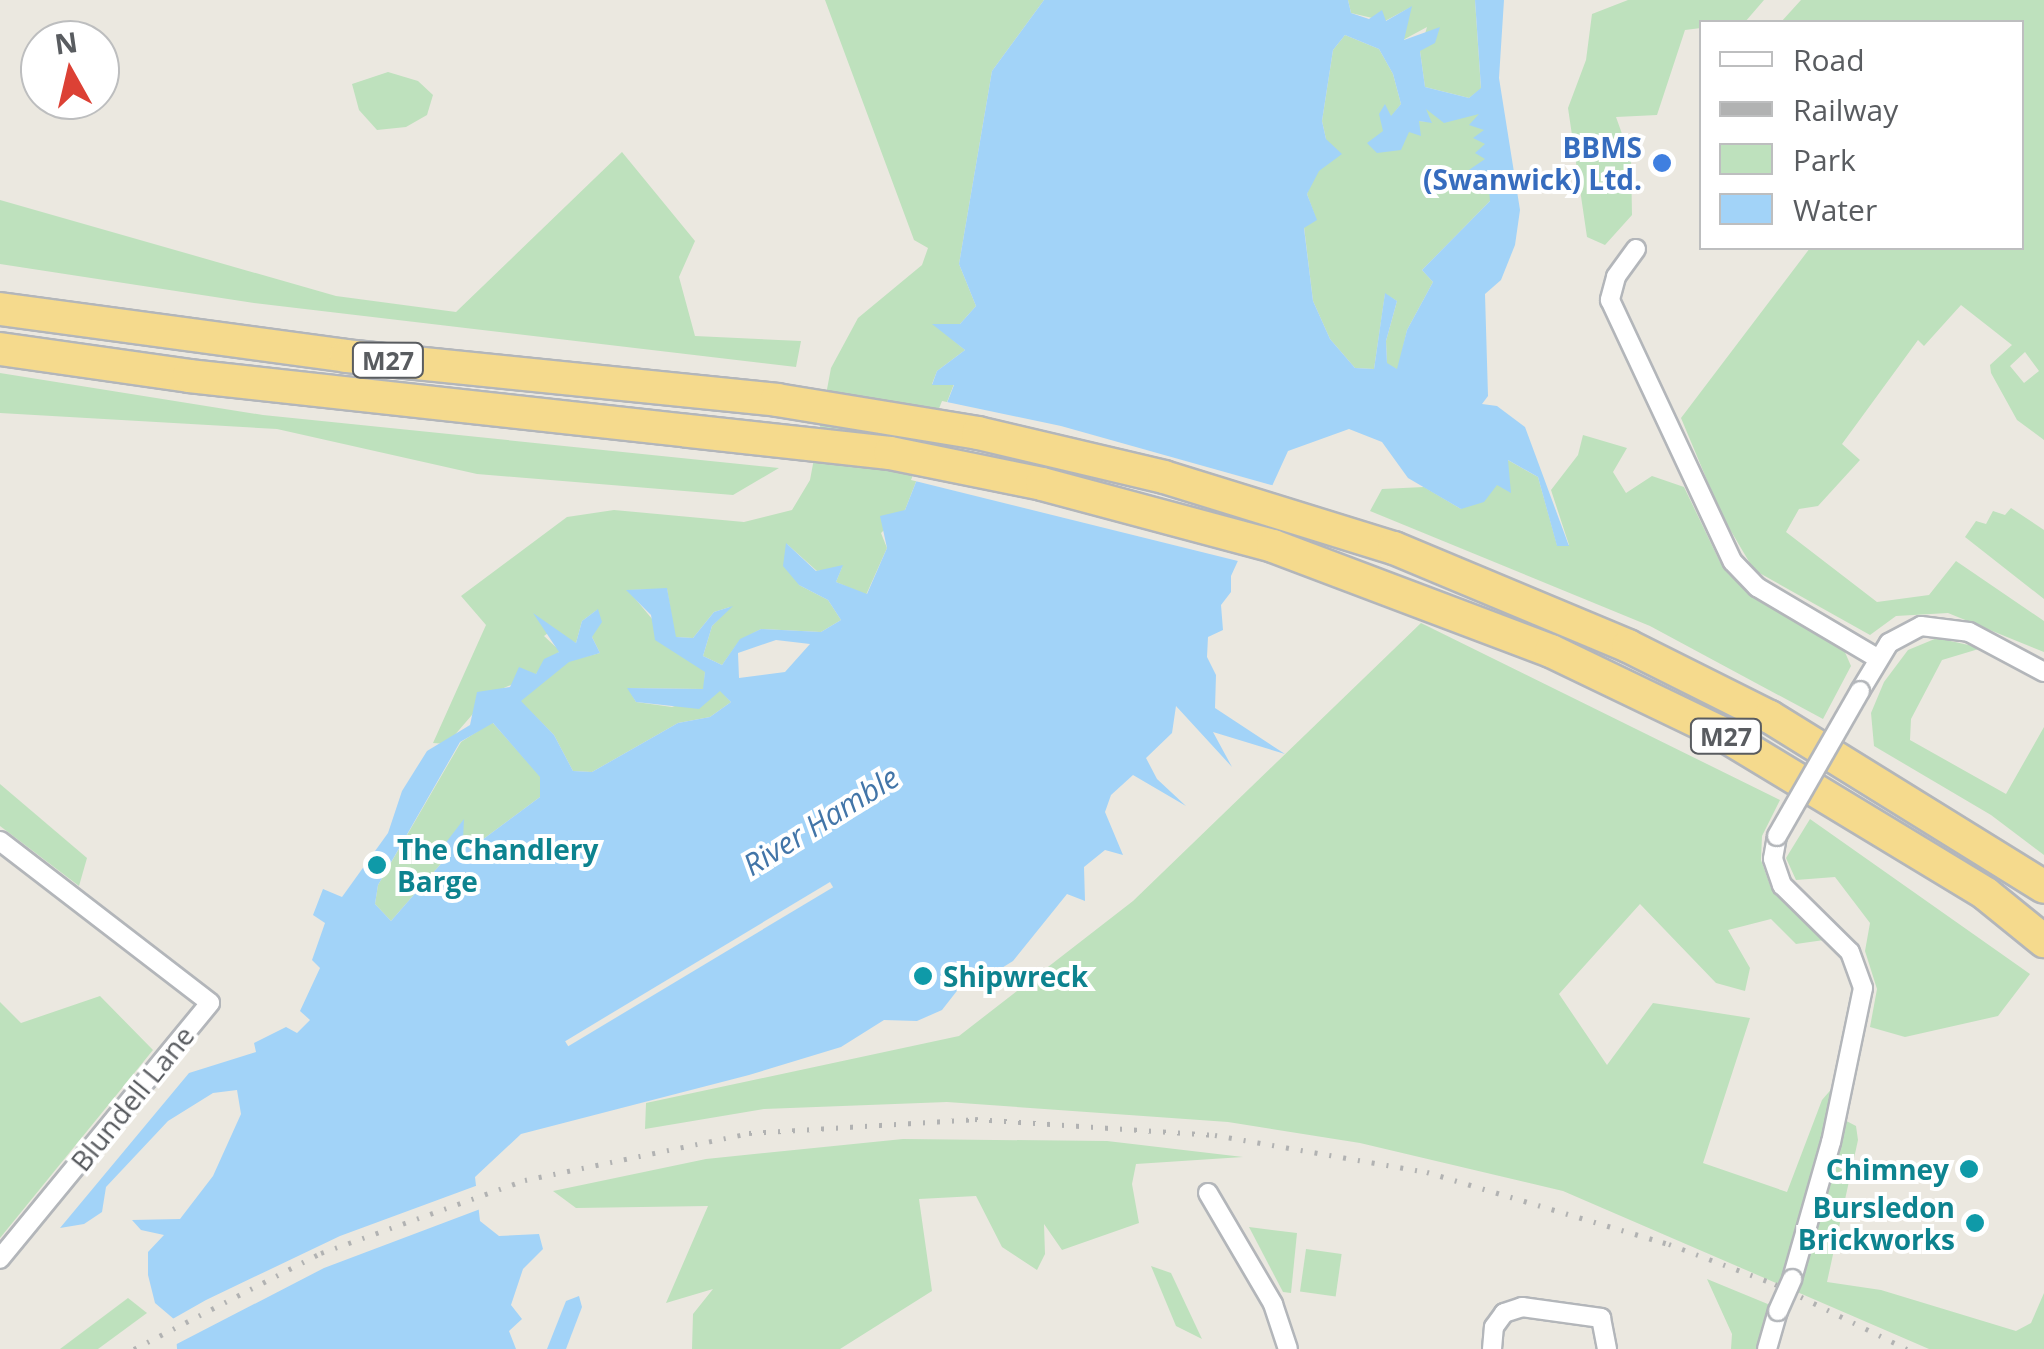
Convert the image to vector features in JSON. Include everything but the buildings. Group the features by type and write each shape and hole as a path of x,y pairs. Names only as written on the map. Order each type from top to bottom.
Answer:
{"highway":[{"name":"M27","path":"0,309 326,354 777,400 1071,453 1394,548 1535,604 1746,705 2044,887"},
{"name":"M27","path":"0,349 189,376 773,436 1042,484 1380,582 1551,651 1734,740 1986,894 2044,941"}],"street":[{"path":"1636,249 1616,276 1610,300 1732,562 1757,587 1878,658"},
{"path":"1767,1349 1792,1279 1831,1142 1863,988 1850,952 1782,885 1772,855 1777,836 1878,658 1909,630 1946,626 2044,672"},
{"name":"Blundell Lane","path":"0,840 210,1003 0,1258"},
{"path":"1208,1193 1266,1292 1288,1349"},
{"path":"1492,1349 1494,1326 1504,1313 1522,1308 1585,1311 1601,1318 1607,1349"}],"green space":[{"path":"825,0 1044,0 992,71 959,264 976,306 960,324 935,325 965,350 937,371 932,384 954,384 905,510 881,533 887,548 866,595 836,582 842,567 817,571 787,544 799,585 828,600 841,620 821,632 761,629 740,640 722,665 703,656 712,626 730,607 714,612 693,638 675,637 667,589 628,590 682,655 705,671 704,689 628,688 636,702 672,707 720,690 731,702 710,717 678,723 592,772 573,771 554,735 520,701 569,661 600,653 592,637 597,610 582,621 576,643 551,631 544,636 560,651 536,674 490,694 447,744 433,743 486,625 461,596 567,517 614,510 744,522 792,510 810,480 831,368 858,318 922,265 928,248 914,240"},
{"path":"1348,0 1475,0 1481,89 1469,98 1425,87 1420,51 1427,27 1403,40 1411,7 1385,21 1351,13"},
{"path":"1628,0 1764,0 1747,20 1699,20 1699,28 1685,30 1657,115 1616,117 1631,159 1632,215 1605,245 1587,237 1568,108 1586,60 1592,14"},
{"path":"1801,0 2044,0 2044,440 2017,420 1991,373 1990,365 2012,345 1961,305 1924,346 1918,340 1842,444 1860,460 1818,506 1799,509 1786,532 1877,602 1929,595 1956,561 2044,621 2044,652 1948,613 1896,616 1870,635 1754,570 1722,516 1681,418 1808,250 2024,250 2024,20 1783,20","holes":["2025,352 2039,371 2024,383 2010,366"]},
{"path":"1345,35 1379,49 1393,74 1401,104 1391,117 1379,114 1408,132 1418,121 1431,122 1424,106 1481,114 1486,130 1486,159 1468,172 1490,176 1470,191 1490,190 1490,201 1422,270 1433,282 1407,330 1398,370 1387,364 1386,341 1397,301 1385,294 1374,369 1355,368 1330,339 1313,301 1304,227 1316,219 1307,194 1326,139 1322,121 1333,50"},
{"path":"388,72 418,81 433,95 427,115 406,127 377,130 359,110 352,84"},
{"path":"622,152 695,241 679,277 695,336 801,341 796,367 254,303 0,264 0,200 336,296 456,312"},
{"path":"0,373 263,415 779,468 733,495 477,474 277,429 0,413"},
{"path":"1583,435 1627,448 1613,472 1626,493 1652,476 1684,487 1720,562 1737,582 1844,650 1851,666 1823,719 1650,626 1370,511 1382,489 1424,487 1461,509 1506,459 1538,477 1557,545 1569,545 1551,490 1578,455"},
{"path":"2011,508 2044,530 2044,599 1965,537 1976,521 1986,524 1993,511 2005,515"},
{"path":"1421,623 1780,800 1762,836 1761,860 1771,888 1824,940 1796,944 1771,919 1728,930 1750,968 1745,991 1716,983 1640,904 1559,994 1607,1065 1653,1003 1750,1018 1703,1163 1787,1192 1822,1100 1834,1086 1835,1115 1856,1126 1858,1140 1827,1282 1881,1290 2016,1331 2031,1323 2044,1293 2044,1349 1929,1349 1563,1191 1360,1143 1228,1122 947,1102 764,1109 645,1129 646,1103 959,1036 1133,901"},
{"path":"1937,638 1982,648 1942,660 1911,719 1910,740 2006,794 2044,727 2044,855 1991,815 1874,746 1871,713 1884,682 1908,650"},
{"path":"492,722 541,777 540,797 470,849 463,840 463,821 446,858 391,921 375,904 378,885 461,742"},
{"path":"0,784 87,858 79,886 0,826"},
{"path":"1810,819 2030,974 1998,1016 1905,1037 1870,1027 1877,989 1865,951 1870,923 1835,877 1796,880 1786,858"},
{"path":"100,996 153,1050 0,1238 0,1002 21,1023"},
{"path":"903,1139 1107,1141 1243,1157 1136,1164 1132,1184 1139,1223 1062,1250 1044,1224 1045,1254 1037,1270 1002,1247 976,1196 919,1199 932,1291 840,1349 692,1349 693,1314 713,1289 666,1303 708,1206 576,1208 553,1191 706,1159"},
{"path":"1249,1227 1297,1233 1291,1293 1283,1292"},
{"path":"1306,1249 1342,1254 1336,1297 1300,1292"},
{"path":"1151,1266 1171,1273 1202,1339 1176,1326"},
{"path":"1707,1279 1775,1307 1763,1349 1731,1349 1732,1334"},
{"path":"128,1298 147,1313 98,1349 60,1349"}],"water":[{"name":"River Hamble","path":"1044,0 1348,0 1351,13 1369,19 1382,10 1386,21 1412,6 1404,40 1440,27 1435,43 1420,51 1425,87 1469,98 1481,88 1475,0 1504,0 1499,78 1520,210 1515,245 1501,280 1485,294 1488,396 1482,404 1497,406 1525,427 1569,546 1557,546 1538,477 1508,460 1511,493 1497,485 1484,502 1461,509 1408,478 1382,442 1349,429 1288,451 1231,576 1231,592 1221,605 1223,630 1208,637 1207,657 1216,675 1215,708 1285,754 1213,732 1232,767 1176,706 1172,733 1146,758 1157,779 1186,806 1133,775 1111,795 1105,812 1123,855 1105,850 1084,867 1085,901 1067,894 1013,961 984,979 967,978 942,1010 917,1021 884,1020 841,1047 749,1075 521,1134 475,1177 480,1221 499,1236 539,1234 543,1249 523,1269 511,1305 522,1319 509,1331 516,1349 177,1349 175,1320 155,1303 148,1275 148,1252 164,1235 141,1230 132,1220 180,1219 213,1176 241,1114 237,1090 213,1093 168,1121 106,1187 102,1212 84,1224 60,1228 189,1073 256,1052 254,1043 286,1027 297,1033 310,1020 300,1011 320,968 312,960 325,923 313,915 323,889 342,897 388,833 402,791 427,751 470,725 477,692 510,687 519,667 536,674 544,659 559,652 533,613 576,643 582,621 598,609 602,622 592,637 600,653 569,662 521,701 554,735 573,771 592,772 678,723 710,717 731,702 720,691 699,709 636,702 627,688 703,689 705,672 655,640 651,615 626,590 667,588 676,637 693,638 714,612 733,606 712,626 703,656 722,665 740,639 761,629 821,632 841,620 828,600 799,585 783,566 786,543 816,571 843,565 836,582 867,594 887,548 880,516 905,510 954,385 932,385 937,371 965,350 932,324 960,324 976,306 959,264 992,71","holes":["1345,35 1379,49 1393,74 1401,104 1391,116 1385,104 1379,114 1383,131 1367,143 1377,153 1401,150 1409,132 1421,136 1419,121 1432,123 1426,109 1444,123 1479,114 1469,125 1484,130 1473,138 1485,144 1475,153 1485,159 1466,172 1489,176 1467,191 1489,190 1490,201 1422,270 1433,282 1407,330 1397,369 1387,363 1386,341 1397,301 1385,293 1374,369 1355,368 1330,339 1313,301 1304,228 1317,220 1307,194 1319,171 1342,154 1326,139 1322,121 1333,50","776,640 810,644 785,672 739,678 738,653","493,723 540,777 540,797 470,849 463,840 464,819 444,845 446,858 391,921 375,904 378,885 460,742"]},
{"path":"579,1296 582,1307 566,1349 547,1349 566,1301"}],"pier":[{"path":"942,401 1061,426 1275,486 1242,562 911,480"},
{"path":"830,882 833,887 568,1046 565,1041"},
{"path":"481,1184 483,1208 324,1268 171,1347 169,1321 206,1300 340,1236"}],"railway":[{"path":"134,1349 321,1253 525,1180 749,1133 975,1119 1215,1135 1427,1172 1669,1244 1775,1284 1907,1349"}],"place":[{"name":"BBMS (Swanwick) Ltd.","path":"1662,163"},
{"name":"The Chandlery Barge","path":"377,865"},
{"name":"Shipwreck","path":"923,976"},
{"name":"Chimney","path":"1969,1169"},
{"name":"Bursledon Brickworks","path":"1975,1223"}]}
